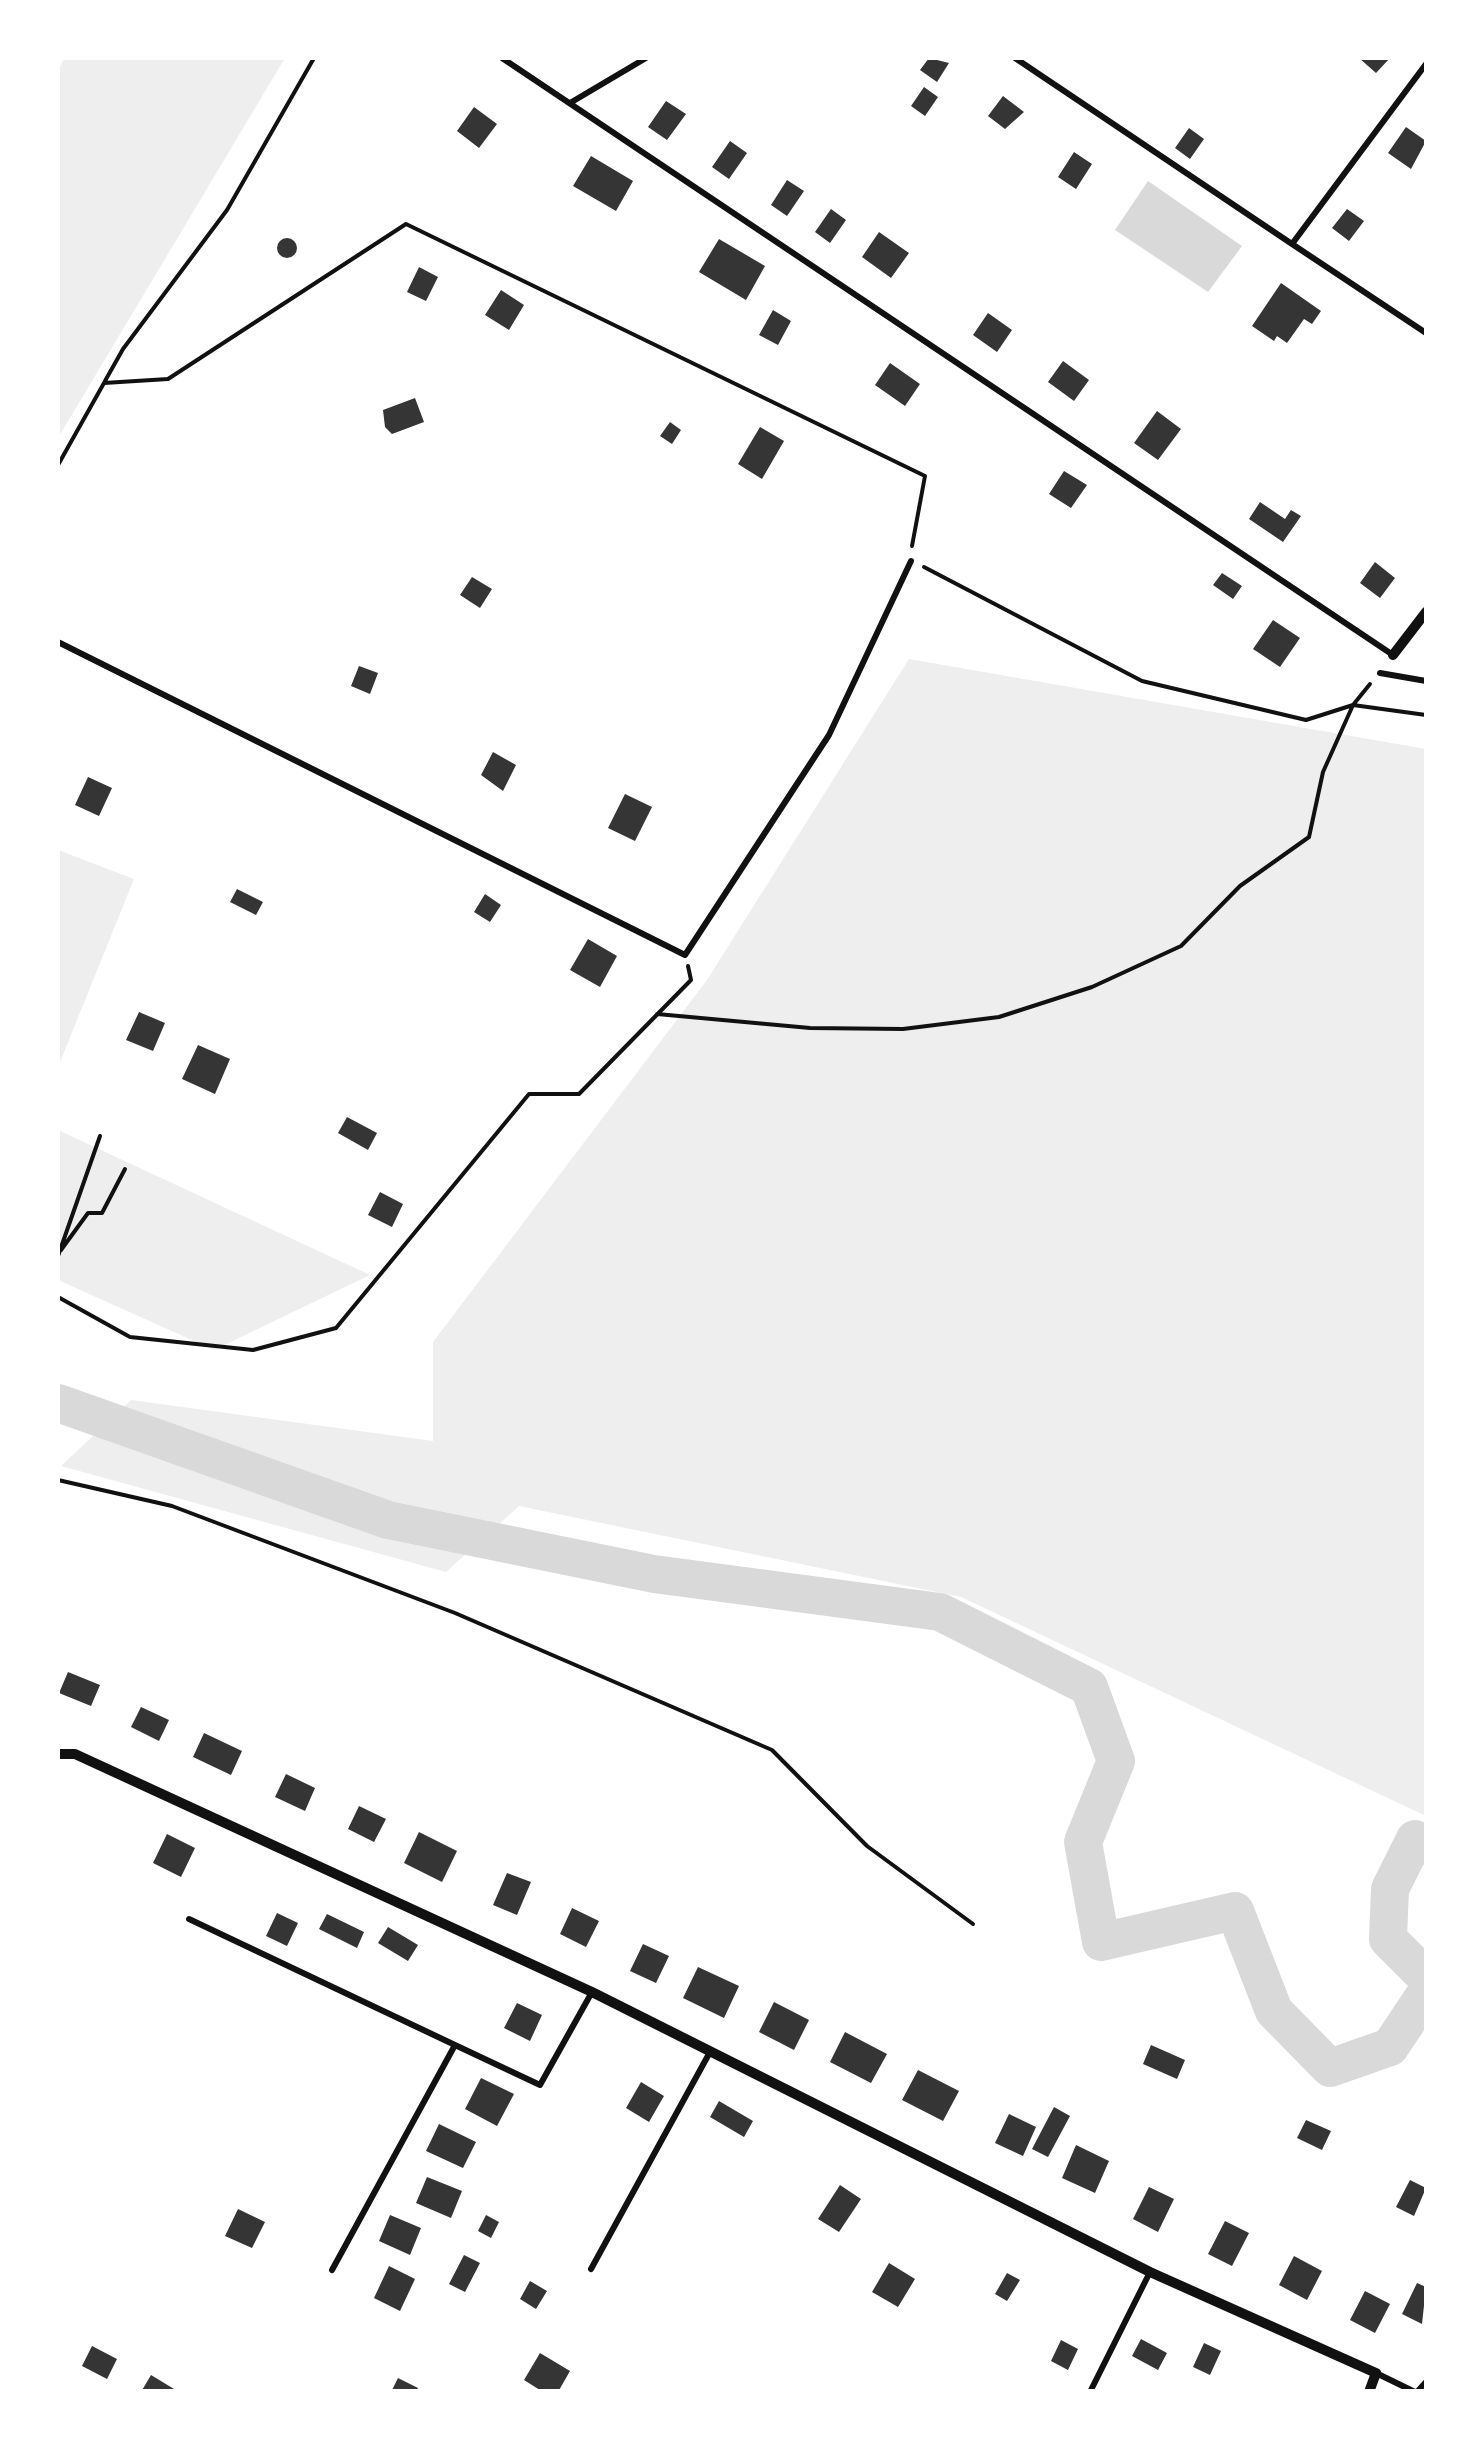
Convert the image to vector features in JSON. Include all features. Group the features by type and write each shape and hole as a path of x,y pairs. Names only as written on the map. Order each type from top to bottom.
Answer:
{"street":[{"path":"1393,655 1426,612"},
{"path":"58,1754 75,1754 592,1992 1150,2272 1376,2373 1370,2392"}],"lane":[{"path":"502,58 1393,655"},
{"path":"570,102 646,58"},
{"path":"1016,58 1426,333"},
{"path":"1292,244 1426,64"},
{"path":"58,642 684,955 829,735 911,561"},
{"path":"1380,672 1426,681"},
{"path":"190,1919 540,2086 592,1992"},
{"path":"332,2270 455,2045"},
{"path":"590,2269 710,2051"},
{"path":"1090,2392 1150,2272"},
{"path":"1376,2373 1420,2391 1426,2382"}],"path":[{"path":"58,465 123,349 227,210 314,58"},
{"path":"104,383 168,378 406,224 925,476 911,561 1142,681 1306,720 1353,705 1426,716"},
{"path":"658,1014 810,1028 903,1029 998,1017 1110,979 1181,946 1240,886 1309,837 1323,772 1353,705 1380,672"},
{"path":"58,1297 130,1336 253,1350 336,1328 529,1094 579,1094 691,980 684,955"},
{"path":"58,1255 100,1136"},
{"path":"58,1255 88,1213 102,1213 124,1169"},
{"path":"58,1480 172,1506 455,1613 772,1750 867,1846 973,1924"}],"shaded area":[{"path":"64,58 285,58 58,438 58,72"},
{"path":"1148,181 1242,246 1208,292 1115,230"},
{"path":"909,659 1426,749 1426,1816 961,1597 519,1506 446,1572 61,1466 131,1400 433,1441 433,1342 707,980"},
{"path":"58,850 134,879 58,1067"},
{"path":"58,1130 370,1275 214,1350 58,1280"}],"building":[{"path":"929,58 949,63 937,82 920,70"},
{"path":"1359,58 1390,58 1376,73"},
{"path":"924,87 938,97 925,116 911,106"},
{"path":"1003,96 1024,112 1005,129 988,116"},
{"path":"666,101 686,114 667,140 648,127"},
{"path":"474,107 497,124 479,148 457,131"},
{"path":"1406,127 1426,141 1411,169 1388,153"},
{"path":"1189,128 1204,139 1190,159 1175,148"},
{"path":"730,141 747,153 729,179 712,167"},
{"path":"1074,152 1092,164 1076,189 1058,177"},
{"path":"591,156 633,181 616,211 573,186"},
{"path":"787,180 804,191 787,216 771,205"},
{"path":"831,209 846,220 830,243 815,232"},
{"path":"1347,209 1364,221 1349,241 1332,228"},
{"path":"879,232 909,253 891,278 862,257"},
{"path":"287,238 297,248 287,258 277,248"},
{"path":"719,239 765,266 746,300 699,272"},
{"path":"419,267 438,277 426,301 407,292"},
{"path":"1281,283 1321,311 1312,324 1304,319 1287,343 1277,336 1274,341 1252,326"},
{"path":"501,290 524,305 509,330 485,315"},
{"path":"773,310 791,321 778,345 759,335"},
{"path":"988,313 1012,330 997,352 973,335"},
{"path":"1063,361 1089,380 1074,401 1048,382"},
{"path":"890,363 920,384 905,406 875,385"},
{"path":"415,398 424,422 392,434 385,427 383,410"},
{"path":"1157,411 1181,429 1158,460 1134,443"},
{"path":"670,422 681,430 672,444 660,436"},
{"path":"760,427 784,441 762,479 738,464"},
{"path":"1064,471 1087,485 1071,508 1049,494"},
{"path":"1260,502 1285,519 1291,510 1301,516 1283,542 1249,519"},
{"path":"1375,562 1395,578 1380,598 1360,583"},
{"path":"1222,573 1242,586 1233,599 1213,585"},
{"path":"472,577 492,589 480,608 460,595"},
{"path":"1273,620 1300,638 1280,667 1253,649"},
{"path":"359,666 378,673 370,694 351,686"},
{"path":"493,752 516,765 503,791 481,775"},
{"path":"88,777 112,788 99,816 75,805"},
{"path":"625,794 652,807 635,841 608,828"},
{"path":"237,889 263,902 256,915 230,902"},
{"path":"485,894 501,905 490,922 474,912"},
{"path":"588,939 617,956 600,987 570,970"},
{"path":"139,1012 165,1023 153,1051 126,1040"},
{"path":"198,1045 230,1059 215,1094 182,1079"},
{"path":"347,1117 377,1133 368,1150 338,1133"},
{"path":"380,1192 403,1204 392,1227 368,1215"},
{"path":"68,1672 100,1685 91,1706 59,1693"},
{"path":"141,1707 169,1720 159,1741 131,1727"},
{"path":"204,1733 242,1751 231,1775 193,1757"},
{"path":"286,1774 315,1788 305,1811 275,1797"},
{"path":"359,1806 386,1819 374,1842 348,1829"},
{"path":"419,1832 457,1851 442,1882 404,1863"},
{"path":"167,1834 195,1848 181,1877 153,1863"},
{"path":"507,1873 531,1882 517,1915 493,1905"},
{"path":"572,1908 599,1921 586,1947 560,1934"},
{"path":"277,1913 298,1923 287,1946 266,1936"},
{"path":"327,1914 364,1932 357,1948 319,1929"},
{"path":"388,1927 418,1945 408,1961 378,1943"},
{"path":"643,1944 669,1956 656,1983 630,1971"},
{"path":"698,1967 739,1986 724,2018 683,1998"},
{"path":"774,2002 809,2020 794,2050 759,2032"},
{"path":"517,2003 542,2015 530,2041 504,2028"},
{"path":"845,2032 887,2054 871,2083 830,2062"},
{"path":"1151,2045 1185,2060 1177,2079 1143,2064"},
{"path":"918,2070 959,2091 943,2121 902,2100"},
{"path":"481,2078 514,2094 497,2126 465,2109"},
{"path":"641,2082 664,2096 649,2122 626,2108"},
{"path":"719,2101 753,2121 744,2137 710,2117"},
{"path":"1054,2107 1070,2116 1048,2157 1032,2149"},
{"path":"1009,2114 1036,2127 1023,2156 995,2143"},
{"path":"1306,2120 1331,2131 1322,2150 1297,2138"},
{"path":"439,2124 476,2142 463,2168 426,2151"},
{"path":"1076,2145 1109,2161 1095,2193 1062,2178"},
{"path":"427,2177 462,2191 451,2218 416,2203"},
{"path":"1410,2180 1426,2188 1414,2216 1396,2207"},
{"path":"840,2185 861,2199 839,2232 818,2219"},
{"path":"1149,2187 1174,2199 1158,2232 1133,2219"},
{"path":"238,2209 265,2222 252,2248 225,2236"},
{"path":"390,2215 421,2228 410,2255 379,2241"},
{"path":"486,2215 499,2222 491,2238 478,2231"},
{"path":"1225,2221 1249,2233 1232,2266 1208,2254"},
{"path":"464,2255 480,2263 465,2292 449,2284"},
{"path":"1294,2256 1322,2271 1307,2300 1279,2285"},
{"path":"889,2263 915,2279 898,2307 872,2292"},
{"path":"389,2266 415,2279 400,2311 374,2298"},
{"path":"1007,2273 1020,2280 1007,2301 995,2294"},
{"path":"530,2281 547,2291 536,2309 520,2299"},
{"path":"1417,2283 1426,2287 1422,2324 1402,2314"},
{"path":"1365,2291 1390,2304 1375,2333 1350,2320"},
{"path":"1141,2339 1167,2353 1158,2370 1132,2356"},
{"path":"1061,2340 1078,2349 1068,2370 1051,2361"},
{"path":"1204,2343 1221,2351 1210,2375 1193,2367"},
{"path":"92,2346 117,2359 107,2379 82,2366"},
{"path":"540,2353 570,2371 558,2392 543,2392 524,2380"},
{"path":"151,2375 179,2392 141,2392"},
{"path":"398,2378 418,2388 416,2392 391,2392"}],"waterway":[{"path":"58,1403 388,1520 654,1574 940,1612 1089,1687 1116,1761 1083,1842 1101,1942 1235,1911 1274,2011 1330,2068 1390,2047 1426,1993"},
{"path":"1426,1846 1415,1839 1390,1889 1388,1939 1426,1977"}]}
